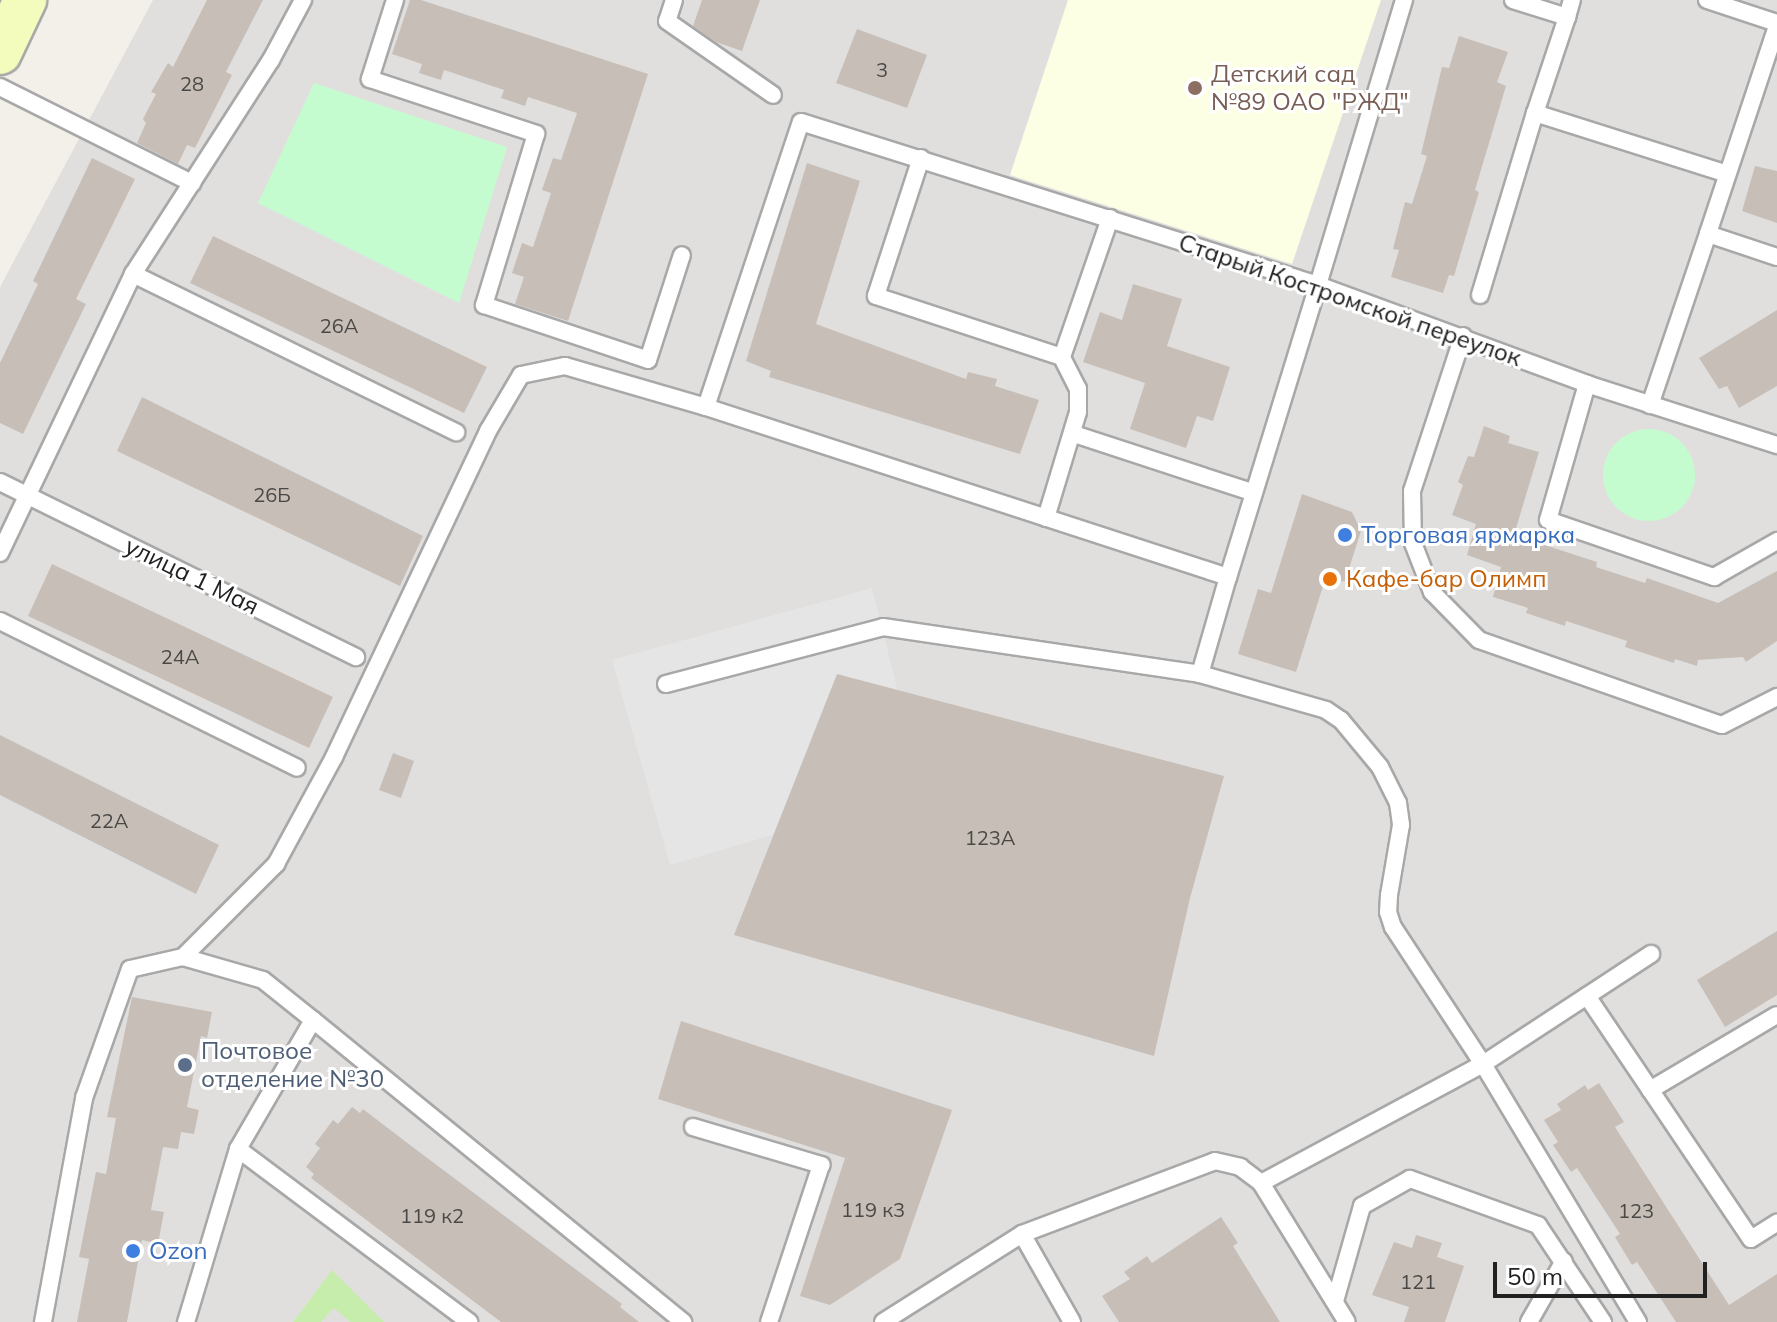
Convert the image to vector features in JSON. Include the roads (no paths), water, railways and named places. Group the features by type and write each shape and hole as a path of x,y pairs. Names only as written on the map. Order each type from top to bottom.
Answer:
{"main road":[{"path":"0,53 25,0"}],"lane":[{"path":"0,553 133,274 271,60 303,0"},
{"path":"395,0 370,79 536,134 484,305 648,360 682,255"},
{"path":"674,0 667,21 773,95"},
{"path":"1200,674 1404,0"},
{"path":"1480,295 1569,8 1513,0"},
{"path":"1650,405 1777,24 1707,0"},
{"path":"0,87 192,183"},
{"path":"1535,113 1727,174"},
{"name":"Старый Костромской переулок","path":"706,407 801,122 1318,285 1587,384 1777,445"},
{"path":"921,158 876,296 1062,357 1078,389 1074,434 1046,518"},
{"path":"1062,357 1110,218"},
{"path":"1708,234 1777,257"},
{"path":"133,274 456,432"},
{"path":"1463,336 1412,491 1413,543 1432,592 1479,640 1722,725 1777,697"},
{"path":"183,957 276,864 334,757 488,431 521,375 565,366 706,407 1228,577"},
{"path":"1587,384 1548,520 1714,577 1777,541"},
{"path":"1074,434 1254,493"},
{"name":"улица 1 Мая","path":"0,482 356,657"},
{"path":"0,621 297,768"},
{"path":"666,684 883,627 1200,674 1326,710 1341,720 1380,767 1398,803 1400,848 1388,912 1393,927 1483,1064 1638,1322"},
{"path":"1261,1183 1483,1064 1651,954"},
{"path":"43,1322 84,1098 130,969 183,957 263,980 683,1322"},
{"path":"1587,996 1751,1239 1777,1223"},
{"path":"1650,1090 1777,1015"},
{"path":"186,1322 238,1149 313,1020"},
{"path":"693,1127 821,1165 769,1322"},
{"path":"238,1149 469,1322"},
{"path":"883,1322 1022,1234 1215,1161 1240,1167 1261,1183 1347,1322"},
{"path":"1335,1301 1362,1206 1410,1179 1538,1225 1603,1322"},
{"path":"1022,1234 1072,1322"},
{"path":"1529,1322 1564,1261"}],"place":[{"name":"Детский сад №89 ОАО \"РЖД\"","path":"1195,88"},
{"name":"Торговая ярмарка","path":"1345,535"},
{"name":"Кафе-бар Олимп","path":"1330,579"},
{"name":"Почтовое отделение №30","path":"185,1065"},
{"name":"Ozon","path":"133,1251"}]}
